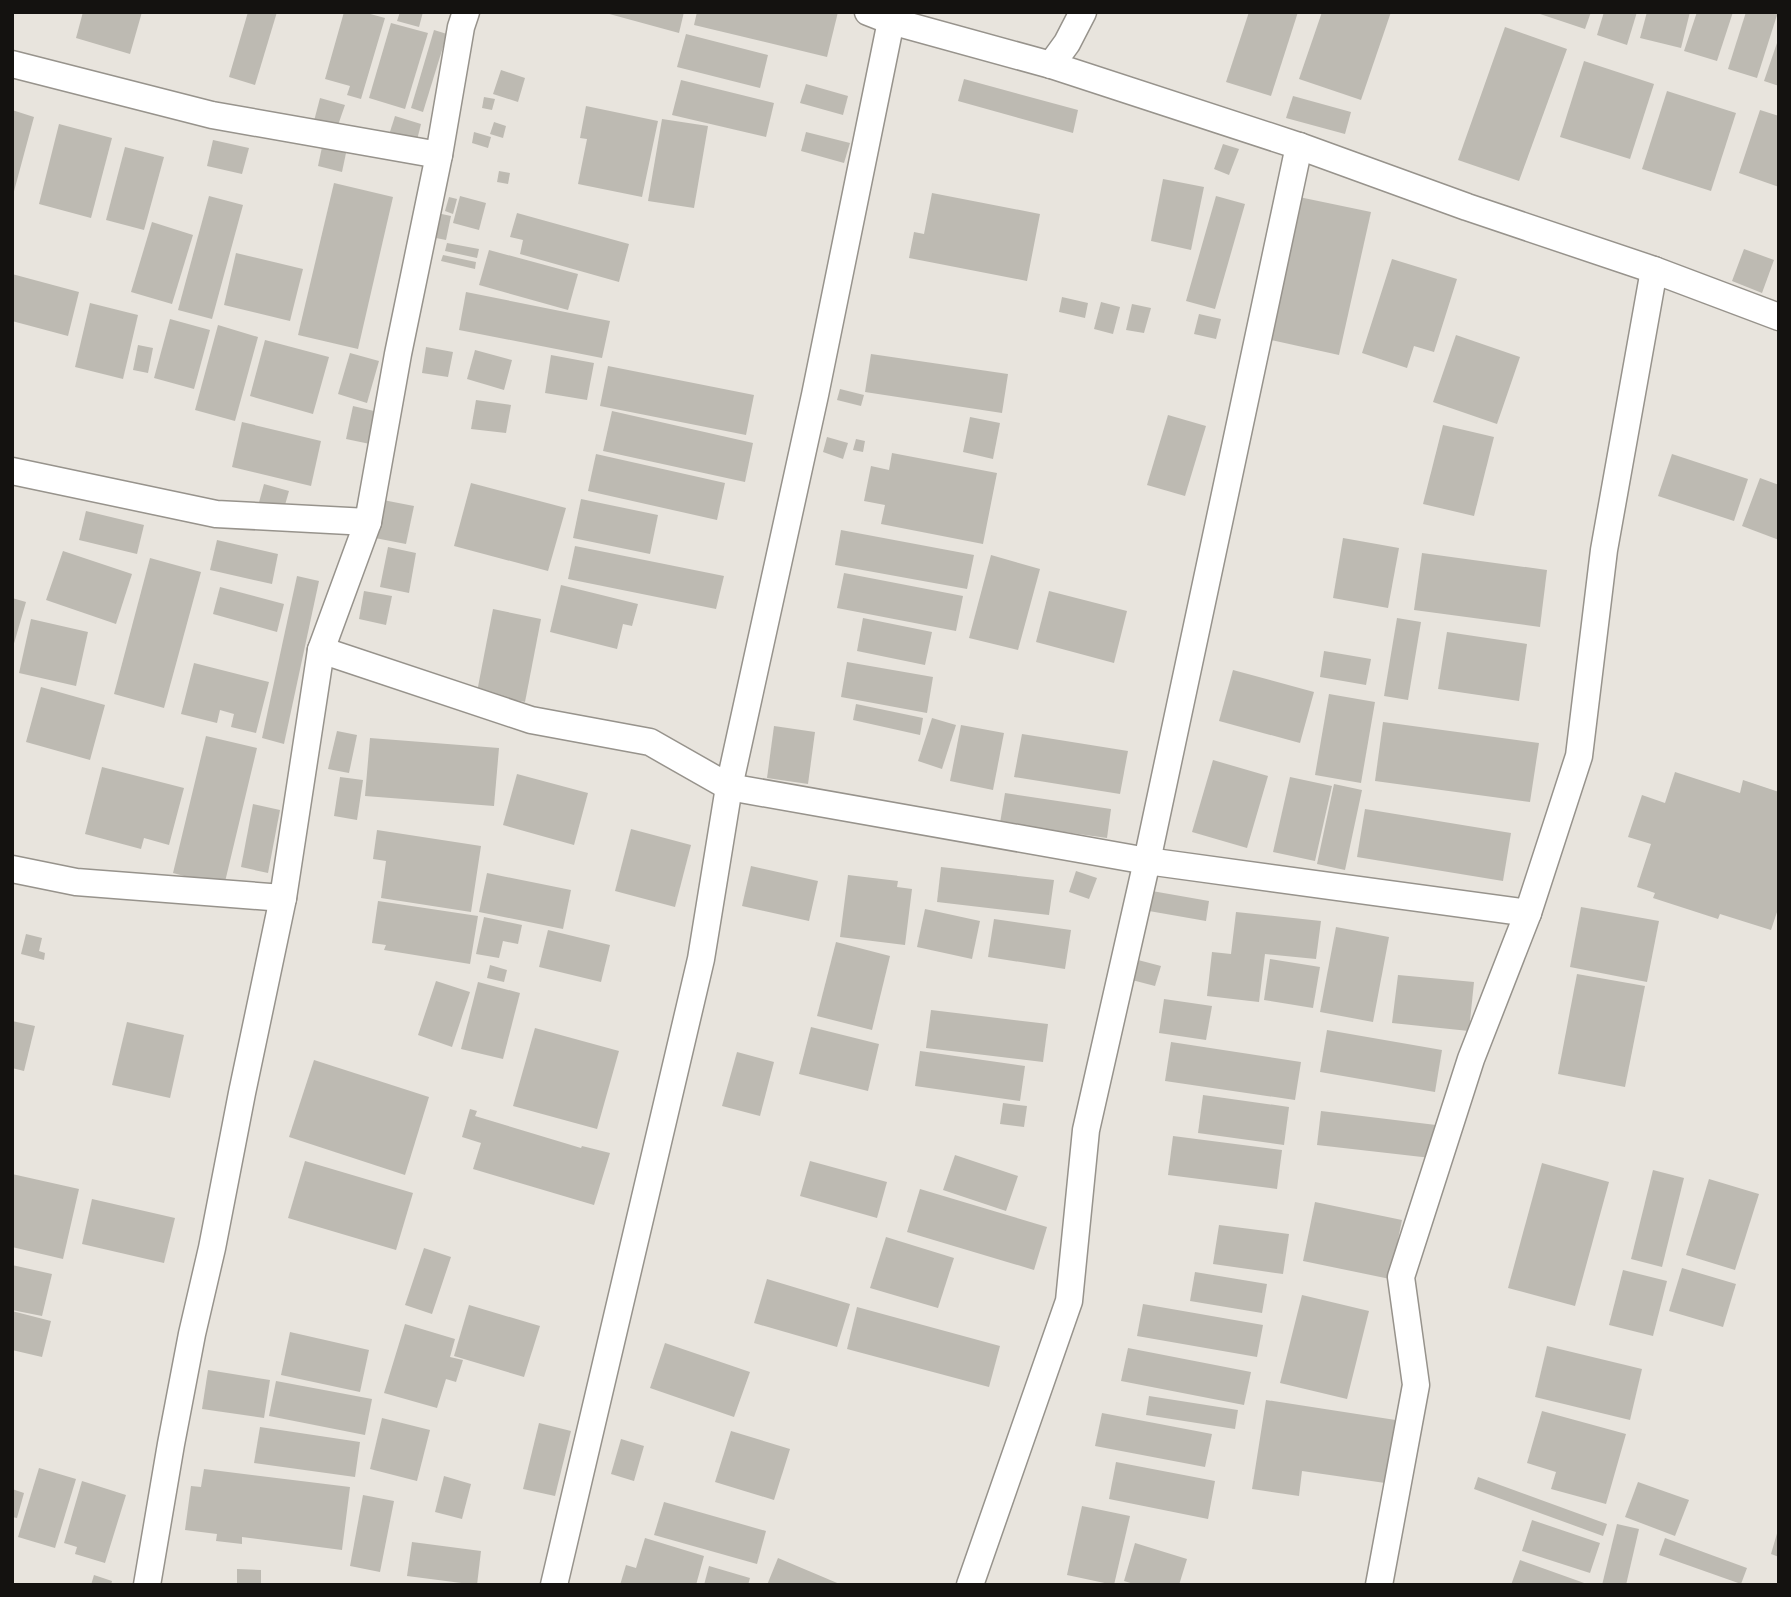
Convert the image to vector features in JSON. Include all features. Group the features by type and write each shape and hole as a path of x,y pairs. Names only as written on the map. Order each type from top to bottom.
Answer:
{"street":[{"path":"147,1585 185,1371 283,898 321,650 368,522 398,354 466,12"},
{"path":"1051,65 1067,43 1083,12"},
{"path":"554,1585 701,959 729,787 812,408 880,17 1051,65 1299,146 1779,317"},
{"path":"12,64 212,114 439,155"},
{"path":"970,1585 1069,1301 1086,1130 1147,861 1299,146"},
{"path":"1379,1585 1416,1385 1401,1277 1471,1059 1528,913 1579,756 1604,550 1654,271"},
{"path":"12,471 216,514 368,522"},
{"path":"321,650 531,720 650,742 729,787 1147,861 1528,913"},
{"path":"12,869 76,882 283,898"}],"building":[{"path":"83,12 142,12 130,54 76,38"},
{"path":"248,12 277,12 255,85 229,77"},
{"path":"344,12 363,12 385,18 361,99 347,95 350,86 325,79"},
{"path":"400,12 423,12 419,27 397,21"},
{"path":"602,12 684,12 679,33"},
{"path":"697,12 838,12 827,57 694,25"},
{"path":"1249,12 1298,12 1271,96 1226,82"},
{"path":"1322,12 1391,12 1361,100 1299,79"},
{"path":"1534,12 1591,12 1585,29"},
{"path":"1604,12 1637,12 1627,45 1597,35"},
{"path":"1647,12 1690,12 1681,48 1640,38"},
{"path":"1697,12 1733,12 1717,61 1684,51"},
{"path":"1746,12 1778,12 1757,78 1728,69"},
{"path":"391,23 428,33 405,109 369,98"},
{"path":"1505,27 1567,49 1519,181 1458,160"},
{"path":"434,30 447,34 423,112 411,108"},
{"path":"686,34 768,55 760,88 677,67"},
{"path":"1779,40 1779,86 1764,81"},
{"path":"1584,61 1654,84 1630,159 1560,137"},
{"path":"501,70 525,78 518,102 493,94"},
{"path":"964,79 1078,110 1073,133 958,101"},
{"path":"681,80 774,103 766,137 672,115"},
{"path":"806,84 848,96 843,115 800,103"},
{"path":"1667,91 1736,113 1711,191 1642,169"},
{"path":"1293,96 1351,112 1345,134 1286,118"},
{"path":"484,97 495,99 492,110 482,108"},
{"path":"320,98 345,105 337,128 314,121"},
{"path":"586,106 658,121 642,197 578,184 587,139 580,138"},
{"path":"12,110 34,117 13,195 12,194"},
{"path":"1760,110 1779,116 1779,187 1739,173"},
{"path":"395,116 421,124 416,144 389,135"},
{"path":"662,119 708,126 694,208 648,201"},
{"path":"494,122 506,126 503,138 490,134"},
{"path":"59,124 112,138 91,218 39,204"},
{"path":"474,132 491,137 488,148 472,143"},
{"path":"806,132 850,143 844,163 801,151"},
{"path":"213,140 249,148 242,174 207,166"},
{"path":"1223,144 1239,149 1229,175 1214,169"},
{"path":"125,147 164,157 144,230 106,220"},
{"path":"322,147 346,153 342,172 318,166"},
{"path":"499,171 510,173 508,184 497,182"},
{"path":"1163,179 1204,187 1191,250 1151,241"},
{"path":"334,183 393,197 358,349 298,335"},
{"path":"932,193 1040,214 1027,281 909,258 914,232 924,234"},
{"path":"209,196 243,205 212,319 178,310"},
{"path":"460,196 486,203 479,230 453,223"},
{"path":"1216,196 1245,204 1215,309 1186,301"},
{"path":"449,197 457,199 453,214 445,211"},
{"path":"1299,197 1371,212 1339,355 1267,339"},
{"path":"437,213 451,216 446,240 431,237"},
{"path":"517,213 629,244 619,282 520,254 523,240 510,237"},
{"path":"152,222 193,235 172,304 131,292"},
{"path":"447,243 479,249 477,258 445,251"},
{"path":"1744,249 1774,260 1762,293 1732,281"},
{"path":"489,250 578,274 568,310 479,285"},
{"path":"236,253 303,269 290,321 224,305"},
{"path":"443,255 476,262 475,269 441,261"},
{"path":"1392,259 1457,279 1434,352 1414,346 1407,368 1362,353"},
{"path":"12,274 79,292 68,336 12,321"},
{"path":"466,292 610,321 602,358 459,330"},
{"path":"1062,297 1088,303 1085,318 1059,312"},
{"path":"1101,302 1120,307 1113,334 1094,329"},
{"path":"90,303 138,315 123,379 75,367"},
{"path":"1132,304 1151,308 1144,333 1126,330"},
{"path":"1199,314 1221,319 1216,339 1194,334"},
{"path":"170,319 210,330 194,389 154,378"},
{"path":"218,325 258,337 235,421 195,410"},
{"path":"1456,335 1520,357 1497,424 1433,402"},
{"path":"265,340 329,357 313,414 250,396"},
{"path":"138,345 153,348 148,373 133,370"},
{"path":"426,347 453,352 448,377 422,373"},
{"path":"475,350 512,360 504,390 467,379"},
{"path":"350,353 379,361 367,403 338,394"},
{"path":"871,354 1008,374 1002,413 865,392"},
{"path":"551,355 594,363 587,400 545,393"},
{"path":"608,366 754,395 746,435 600,406"},
{"path":"840,389 864,395 861,406 837,400"},
{"path":"476,400 511,405 506,433 471,429"},
{"path":"353,406 378,412 370,444 346,439"},
{"path":"612,411 753,443 745,482 603,451"},
{"path":"1168,415 1206,426 1185,496 1147,485"},
{"path":"970,417 1000,423 993,459 963,452"},
{"path":"242,422 321,441 311,486 232,467"},
{"path":"1443,425 1494,437 1474,516 1423,504"},
{"path":"827,437 848,443 843,459 823,452"},
{"path":"856,439 865,441 863,452 853,450"},
{"path":"892,453 997,473 983,544 881,524 885,505 864,501 871,466 889,470"},
{"path":"596,454 725,483 717,520 588,491"},
{"path":"1672,454 1748,479 1734,521 1658,496"},
{"path":"1760,478 1779,485 1779,540 1742,526"},
{"path":"471,483 566,508 548,571 454,546"},
{"path":"264,484 289,491 283,512 258,506"},
{"path":"581,499 658,515 650,554 573,538"},
{"path":"383,500 414,506 406,544 375,538"},
{"path":"86,511 144,525 137,554 79,540"},
{"path":"841,530 974,555 967,589 835,565"},
{"path":"1343,538 1399,548 1388,608 1333,598"},
{"path":"217,540 278,554 272,584 210,570"},
{"path":"575,546 724,576 716,609 568,579"},
{"path":"388,547 416,553 409,593 380,587"},
{"path":"63,551 132,574 116,624 46,600"},
{"path":"1422,553 1547,570 1540,627 1414,610"},
{"path":"991,555 1040,569 1018,650 969,638"},
{"path":"150,558 201,572 164,708 114,694"},
{"path":"844,573 963,596 956,631 837,608"},
{"path":"297,576 319,581 284,744 262,738"},
{"path":"561,585 638,604 632,626 623,624 617,649 550,632"},
{"path":"220,587 284,604 277,632 213,614"},
{"path":"364,591 392,596 386,625 359,619"},
{"path":"1049,591 1127,611 1114,663 1036,642"},
{"path":"12,598 26,602 13,647 12,647"},
{"path":"493,609 541,619 525,702 477,692"},
{"path":"863,618 932,632 925,665 857,651"},
{"path":"1397,618 1421,622 1408,700 1384,696"},
{"path":"31,619 88,632 76,686 19,673"},
{"path":"1447,632 1527,644 1519,701 1438,689"},
{"path":"1324,651 1371,659 1366,685 1320,677"},
{"path":"847,662 933,677 927,713 841,697"},
{"path":"194,663 269,682 256,733 231,727 234,714 220,710 217,723 181,714"},
{"path":"1233,670 1314,692 1300,743 1219,721"},
{"path":"41,687 105,705 90,760 26,742"},
{"path":"1329,694 1375,702 1361,783 1315,775"},
{"path":"856,704 923,718 920,735 853,720"},
{"path":"932,718 956,725 942,769 918,761"},
{"path":"1383,722 1539,743 1530,802 1375,781"},
{"path":"961,725 1004,733 993,790 950,781"},
{"path":"774,726 815,732 808,784 767,778"},
{"path":"337,731 357,735 349,773 328,769"},
{"path":"1022,734 1128,751 1120,794 1014,777"},
{"path":"206,736 257,748 224,886 187,883 188,877 173,873"},
{"path":"370,738 499,748 494,806 365,796"},
{"path":"1213,760 1268,776 1247,848 1192,832"},
{"path":"102,767 184,788 169,845 144,838 141,849 85,834"},
{"path":"1675,772 1740,793 1743,780 1779,792 1779,906 1771,930 1720,914 1718,919 1653,898 1655,893 1637,887 1651,844 1628,837 1642,795 1665,803"},
{"path":"517,774 588,793 574,845 503,825"},
{"path":"340,777 363,780 357,820 334,816"},
{"path":"1290,777 1332,786 1315,861 1273,852"},
{"path":"1334,784 1362,790 1345,870 1317,864"},
{"path":"1005,793 1111,809 1107,838 1000,823"},
{"path":"253,804 280,810 268,873 241,867"},
{"path":"1365,809 1511,833 1503,881 1357,857"},
{"path":"631,829 691,845 675,907 615,891"},
{"path":"377,830 481,846 471,912 381,898 386,861 373,859"},
{"path":"751,866 818,881 809,921 742,906"},
{"path":"941,867 1054,880 1049,915 937,902"},
{"path":"1076,871 1097,878 1089,899 1069,892"},
{"path":"487,873 571,890 563,929 479,912"},
{"path":"848,875 898,881 897,887 912,889 905,945 840,937"},
{"path":"1152,891 1209,901 1206,921 1149,911"},
{"path":"378,901 478,916 470,964 384,950 386,945 372,943"},
{"path":"1581,907 1659,921 1647,982 1570,967"},
{"path":"925,909 980,921 972,959 917,947"},
{"path":"1236,912 1321,921 1316,959 1265,954 1259,1002 1207,996 1212,952 1231,954"},
{"path":"484,917 522,925 518,944 503,941 499,958 476,954"},
{"path":"994,919 1071,930 1065,969 988,957"},
{"path":"1336,927 1389,937 1373,1022 1320,1012"},
{"path":"548,930 610,945 601,982 539,967"},
{"path":"26,934 42,938 39,951 45,953 44,960 21,954"},
{"path":"836,942 890,956 872,1030 817,1016"},
{"path":"1270,959 1320,967 1313,1008 1264,1000"},
{"path":"1138,960 1161,966 1155,986 1132,980"},
{"path":"490,965 507,970 504,982 487,978"},
{"path":"1577,974 1645,986 1625,1087 1558,1074"},
{"path":"1398,975 1474,982 1469,1031 1392,1023"},
{"path":"436,981 470,992 452,1047 418,1035"},
{"path":"478,982 520,993 503,1059 461,1049"},
{"path":"1164,999 1212,1006 1206,1040 1159,1033"},
{"path":"931,1010 1048,1024 1043,1062 926,1048"},
{"path":"12,1021 35,1026 24,1071 12,1068"},
{"path":"127,1022 184,1035 170,1098 112,1085"},
{"path":"811,1027 879,1044 868,1091 799,1074"},
{"path":"535,1028 619,1051 597,1129 513,1106"},
{"path":"1327,1030 1442,1050 1435,1092 1320,1072"},
{"path":"1171,1042 1301,1062 1295,1100 1165,1081"},
{"path":"920,1051 1025,1066 1020,1101 915,1086"},
{"path":"737,1052 774,1062 760,1116 722,1106"},
{"path":"314,1060 429,1097 405,1175 289,1137"},
{"path":"1203,1095 1289,1107 1284,1145 1198,1133"},
{"path":"1003,1103 1027,1106 1024,1127 1000,1124"},
{"path":"470,1109 477,1111 475,1116 581,1148 582,1146 610,1153 594,1205 473,1169 481,1143 462,1137"},
{"path":"1321,1111 1436,1125 1431,1158 1317,1145"},
{"path":"1173,1136 1282,1150 1277,1189 1168,1175"},
{"path":"955,1155 1018,1176 1006,1211 943,1190"},
{"path":"305,1161 413,1193 396,1250 288,1218"},
{"path":"810,1161 887,1182 877,1218 800,1196"},
{"path":"1542,1163 1609,1182 1575,1306 1508,1288"},
{"path":"1653,1170 1684,1178 1662,1267 1631,1259"},
{"path":"12,1174 79,1189 63,1259 12,1247"},
{"path":"1709,1179 1759,1194 1735,1270 1686,1255"},
{"path":"920,1189 1047,1227 1034,1270 907,1232"},
{"path":"92,1199 175,1218 164,1263 82,1244"},
{"path":"1315,1202 1402,1220 1390,1279 1303,1261"},
{"path":"1219,1225 1289,1234 1283,1274 1213,1264"},
{"path":"886,1237 954,1258 938,1308 870,1288"},
{"path":"424,1248 451,1257 432,1314 405,1305"},
{"path":"12,1265 52,1274 42,1316 12,1310"},
{"path":"1682,1268 1736,1284 1723,1327 1669,1311"},
{"path":"1623,1270 1667,1281 1653,1336 1609,1325"},
{"path":"1195,1272 1267,1284 1262,1313 1190,1301"},
{"path":"767,1279 850,1304 837,1347 754,1323"},
{"path":"1302,1295 1369,1311 1347,1399 1280,1383"},
{"path":"1143,1304 1263,1325 1257,1357 1137,1336"},
{"path":"469,1305 540,1326 524,1377 454,1356"},
{"path":"857,1307 1000,1346 989,1387 847,1349"},
{"path":"12,1311 51,1321 42,1357 12,1350"},
{"path":"405,1324 455,1339 450,1357 463,1360 456,1382 446,1379 437,1408 384,1393"},
{"path":"290,1332 369,1350 360,1392 281,1375"},
{"path":"665,1343 750,1372 734,1417 650,1388"},
{"path":"1547,1346 1642,1369 1630,1420 1535,1397"},
{"path":"1128,1348 1251,1372 1244,1405 1121,1381"},
{"path":"208,1370 270,1380 264,1418 202,1409"},
{"path":"276,1381 372,1399 365,1435 269,1416"},
{"path":"1149,1396 1238,1410 1235,1429 1146,1415"},
{"path":"1266,1400 1402,1421 1392,1484 1302,1471 1299,1496 1252,1489"},
{"path":"1542,1411 1626,1434 1606,1504 1551,1489 1556,1472 1527,1463"},
{"path":"1102,1413 1212,1434 1205,1467 1095,1446"},
{"path":"382,1418 430,1430 417,1481 370,1469"},
{"path":"539,1423 571,1431 555,1496 523,1489"},
{"path":"260,1427 360,1442 355,1477 254,1463"},
{"path":"731,1431 790,1449 774,1500 715,1482"},
{"path":"621,1439 644,1446 634,1481 611,1474"},
{"path":"1116,1462 1215,1481 1208,1519 1109,1499"},
{"path":"39,1468 76,1479 55,1548 18,1537"},
{"path":"204,1469 350,1487 342,1550 242,1537 242,1544 216,1541 217,1534 185,1530 191,1486 201,1487"},
{"path":"444,1476 471,1484 462,1519 435,1512"},
{"path":"1478,1477 1607,1524 1603,1536 1474,1489"},
{"path":"82,1481 126,1495 105,1563 75,1554 77,1547 64,1543"},
{"path":"1638,1482 1689,1500 1675,1536 1625,1517"},
{"path":"12,1489 24,1493 17,1518 12,1517"},
{"path":"363,1495 394,1501 380,1572 350,1566"},
{"path":"664,1502 766,1531 757,1564 654,1535"},
{"path":"1082,1506 1130,1516 1114,1585 1067,1575"},
{"path":"1532,1520 1600,1543 1590,1573 1522,1551"},
{"path":"1617,1524 1639,1529 1626,1585 1602,1585"},
{"path":"1779,1530 1779,1557 1771,1554"},
{"path":"645,1538 704,1556 696,1585 620,1585 626,1565 636,1568"},
{"path":"1665,1538 1747,1568 1741,1584 1659,1555"},
{"path":"412,1542 481,1551 477,1585 407,1576"},
{"path":"1135,1543 1187,1559 1179,1585 1137,1585 1124,1581"},
{"path":"778,1558 842,1585 767,1585"},
{"path":"1520,1560 1587,1584 1587,1585 1511,1585"},
{"path":"709,1566 750,1578 748,1585 704,1585"},
{"path":"237,1569 261,1570 261,1583 237,1583"},
{"path":"94,1575 112,1581 111,1585 91,1585"}]}
